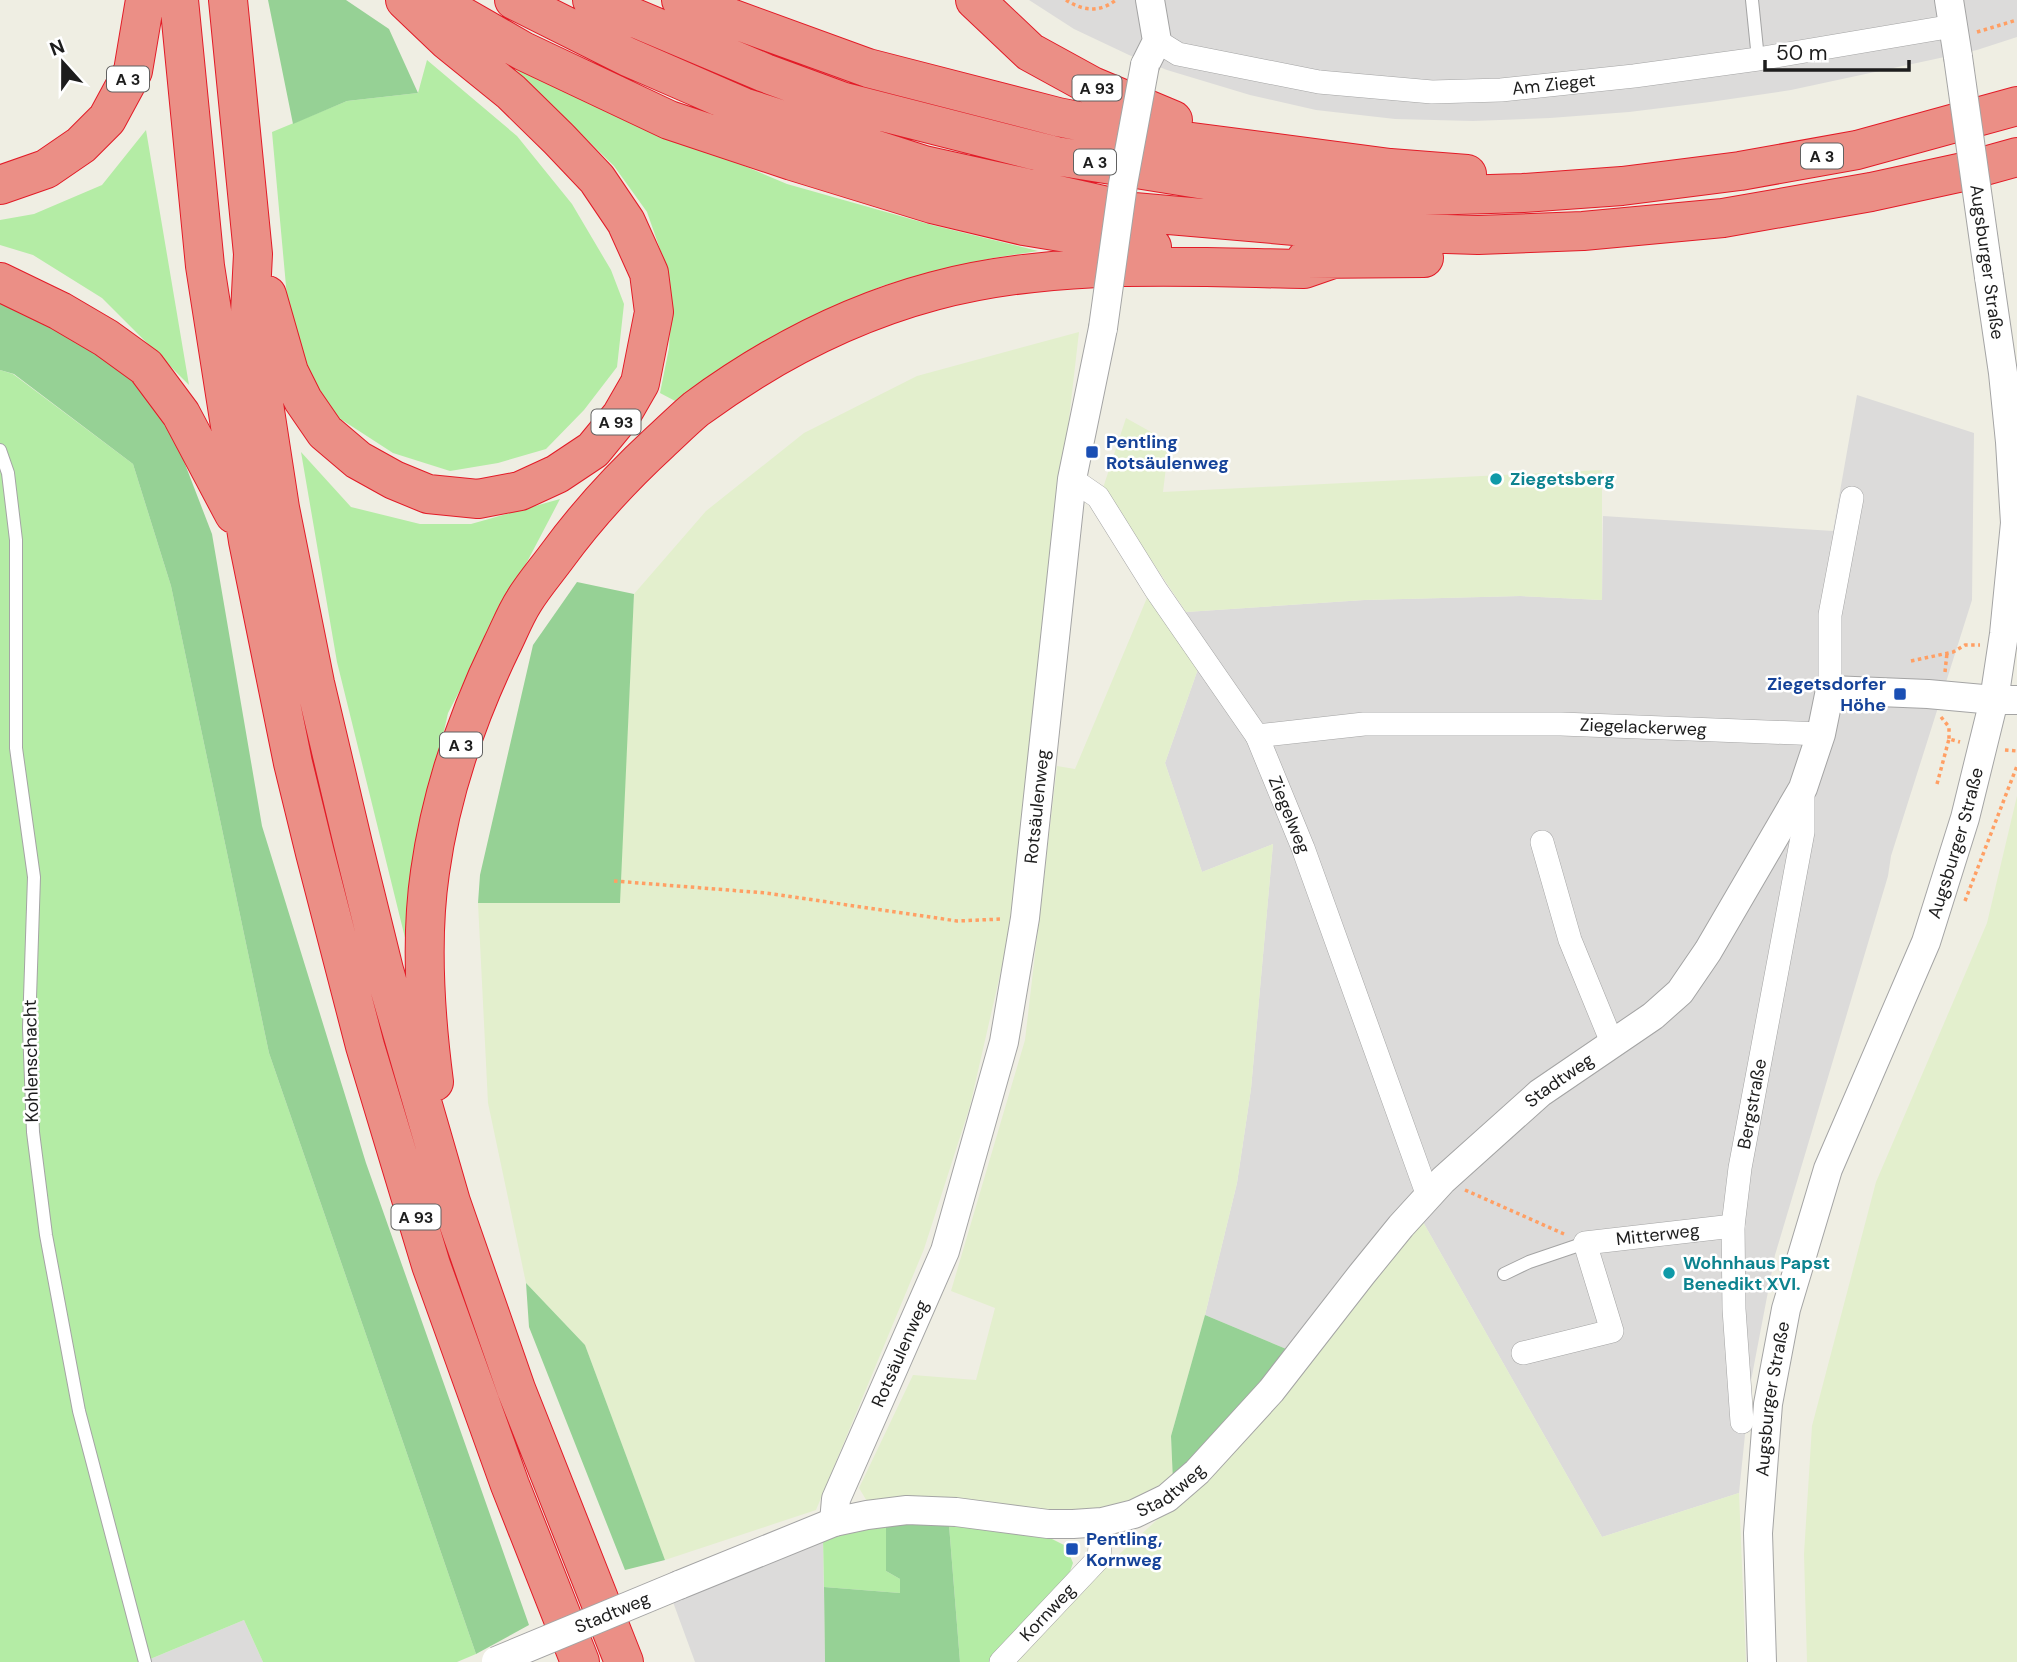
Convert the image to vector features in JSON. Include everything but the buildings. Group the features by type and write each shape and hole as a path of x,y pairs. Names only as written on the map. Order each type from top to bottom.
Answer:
{"highway":[{"name":"A 3","path":"0,185 46,170 81,145 107,119 133,71 145,0"},
{"name":"A 93","path":"179,0 205,266 248,541 296,776 365,1046 431,1265 510,1485 580,1662"},
{"name":"A 93","path":"228,0 253,254 250,313 280,508 315,683 384,970 451,1202 516,1389 624,1662"},
{"name":"A 93","path":"253,254 273,310 289,372 303,400 325,432 358,460 394,481 428,494 478,499 520,491 557,474 593,450 621,416 640,383 654,312 649,273 626,222 597,179 559,139 511,92 448,41 405,0"},
{"name":"A 3","path":"434,0 523,51 669,120 932,204 1024,226 1221,256 1331,260 1487,256 1552,249 1583,231"},
{"name":"A 3","path":"514,0 628,57 743,107 924,165 1134,212 1352,231 1478,235 1583,231 1723,218 1871,192 2017,157"},
{"name":"A 3","path":"592,0 765,73 844,102 1056,156 1267,190 1378,197 1523,193 1622,186 1740,171 1857,150 2017,106"},
{"path":"681,0 868,68 1058,117 1169,139 1416,170 1483,175 1562,173 1622,186"},
{"name":"A 93","path":"975,0 1030,52 1040,58 1092,86 1236,147"},
{"name":"A 3","path":"451,1202 431,1056 426,988 426,924 430,873 448,781 490,670 524,601 577,529 630,470 694,411 764,363 837,325 935,291 1003,277 1089,268 1304,269 1331,260"},
{"name":"A 93","path":"0,282 60,311 146,367 181,414 248,541"}],"street":[{"path":"1150,0 1151,53"},
{"name":"Am Zieget","path":"1151,53 1178,54 1319,82 1432,92 1501,90 1634,75 1954,30"},
{"name":"Augsburger Straße","path":"1762,1662 1758,1533 1768,1404 1786,1309 1828,1169 1926,942 2006,700 2003,644 2015,523 2010,442 2003,373 1954,30"},
{"name":"Rotsäulenweg","path":"834,1522 836,1499 945,1251 1004,1042 1025,918 1072,479 1103,328 1122,184 1151,53"},
{"name":"Ziegelweg","path":"1072,479 1098,497 1156,590 1257,736 1435,1188"},
{"path":"1821,734 1830,690 1830,615 1852,498"},
{"path":"1830,690 2006,700"},
{"name":"Ziegelackerweg","path":"1257,736 1364,723 1561,724 1821,734"},
{"name":"Stadtweg","path":"495,1662 834,1522 907,1510 956,1511 1048,1524 1073,1524 1134,1514 1167,1498 1197,1472 1271,1391 1362,1274 1435,1188 1541,1093 1653,1016 1680,992 1709,951 1803,788 1821,734"},
{"name":"Bergstraße","path":"1742,1422 1734,1309 1733,1226 1740,1168 1803,832 1803,788"},
{"name":"Stadtweg","path":"1542,842 1570,940 1613,1045"},
{"name":"Mitterweg","path":"1585,1243 1733,1226"},
{"path":"1523,1353 1612,1331 1585,1243"},
{"name":"Kornweg","path":"1001,1662 1099,1558 1102,1521"}],"lane":[{"path":"1752,0 1758,59"},
{"name":"Kohlenschacht","path":"0,450 8,473 16,540 16,748 34,877 29,1028 33,1132 46,1235 79,1411 145,1662"},
{"name":"Mitterweg","path":"1504,1274 1541,1257 1585,1243"}],"path":[{"path":"1066,0 1079,8 1097,10 1116,0"},
{"path":"1954,30 2017,20"},
{"path":"1911,661 1953,652 1965,645 2003,644"},
{"path":"1965,902 2017,766"},
{"path":"614,881 766,892 957,920 1025,918"},
{"path":"1435,1188 1585,1243"}],"shaded area":[{"path":"1029,0 2017,0 2017,37 1977,50 1791,90 1710,102 1550,118 1473,121 1395,119 1316,110 1250,95 1167,70 1074,29"},
{"path":"1857,395 1974,433 1972,600 1891,856 1888,876 1775,1255 1750,1386 1739,1493 1602,1537 1423,1222 1310,1359 1205,1315 1237,1183 1251,1089 1273,844 1202,872 1165,763 1201,655 1186,612 1364,600 1520,596 1602,600 1603,516 1833,531"},
{"path":"823,1538 825,1662 695,1662 673,1602"},
{"path":"244,1620 263,1662 143,1662"}],"green space":[{"path":"268,0 346,0 389,29 418,93 347,101 293,124"},
{"path":"427,60 517,136 572,204 611,270 624,304 617,367 584,410 546,449 498,463 450,471 393,453 339,418 300,361 287,297 272,132 347,101 418,93"},
{"path":"514,68 787,184 932,225 1038,251 993,258 882,286 752,348 679,403 660,393 669,348 671,307 667,269 647,212 614,166"},
{"path":"146,130 189,385 102,298 33,255 0,245 0,220 34,214 102,185"},
{"path":"0,298 112,358 163,407 212,534 262,826 366,1163 529,1625 476,1654 269,1053 171,586 133,464 14,374 0,370"},
{"path":"1079,332 1010,931 970,1106 924,1249 816,1510 665,1560 585,1345 526,1283 488,1103 478,903 619,903 634,594 706,511 804,433 917,376"},
{"path":"0,370 13,374 133,464 171,586 269,1053 476,1654 457,1662 263,1662 244,1620 143,1662 0,1662"},
{"path":"1126,418 1169,442 1163,492 1602,470 1602,600 1520,596 1364,600 1186,612 1103,488"},
{"path":"301,452 351,507 420,524 471,524 560,499 448,713 418,848 410,958 337,662"},
{"path":"577,582 634,594 620,903 478,903 480,875 533,645"},
{"path":"1149,593 1199,666 1165,763 1202,872 1273,844 1251,1089 1237,1183 1205,1315 1171,1436 1173,1482 1123,1506 1085,1512 868,1503 859,1488 913,1375 976,1380 995,1308 951,1291 1025,1040 1057,766 1075,769"},
{"path":"2017,796 2017,1662 1807,1662 1804,1554 1812,1426 1876,1182 1987,923"},
{"path":"1423,1222 1602,1537 1739,1493 1746,1662 1009,1662 1057,1611 1202,1482 1256,1424"},
{"path":"526,1283 585,1345 665,1560 625,1570 529,1327"},
{"path":"1205,1315 1291,1351 1173,1482 1171,1436"},
{"path":"917,1521 949,1525 960,1662 825,1662 824,1587 900,1593 900,1579 886,1571 886,1525"},
{"path":"886,1525 886,1571 900,1579 900,1593 824,1587 823,1538"},
{"path":"949,1525 1050,1538 1066,1546 1073,1563 1067,1580 992,1662 960,1662"}],"place":[{"name":"Pentling Rotsäulenweg","path":"1092,452"},
{"name":"Ziegetsberg","path":"1496,479"},
{"name":"Ziegetsdorfer Höhe","path":"1900,694"},
{"name":"Wohnhaus Papst Benedikt XVI.","path":"1669,1273"},
{"name":"Pentling, Kornweg","path":"1072,1549"}]}
